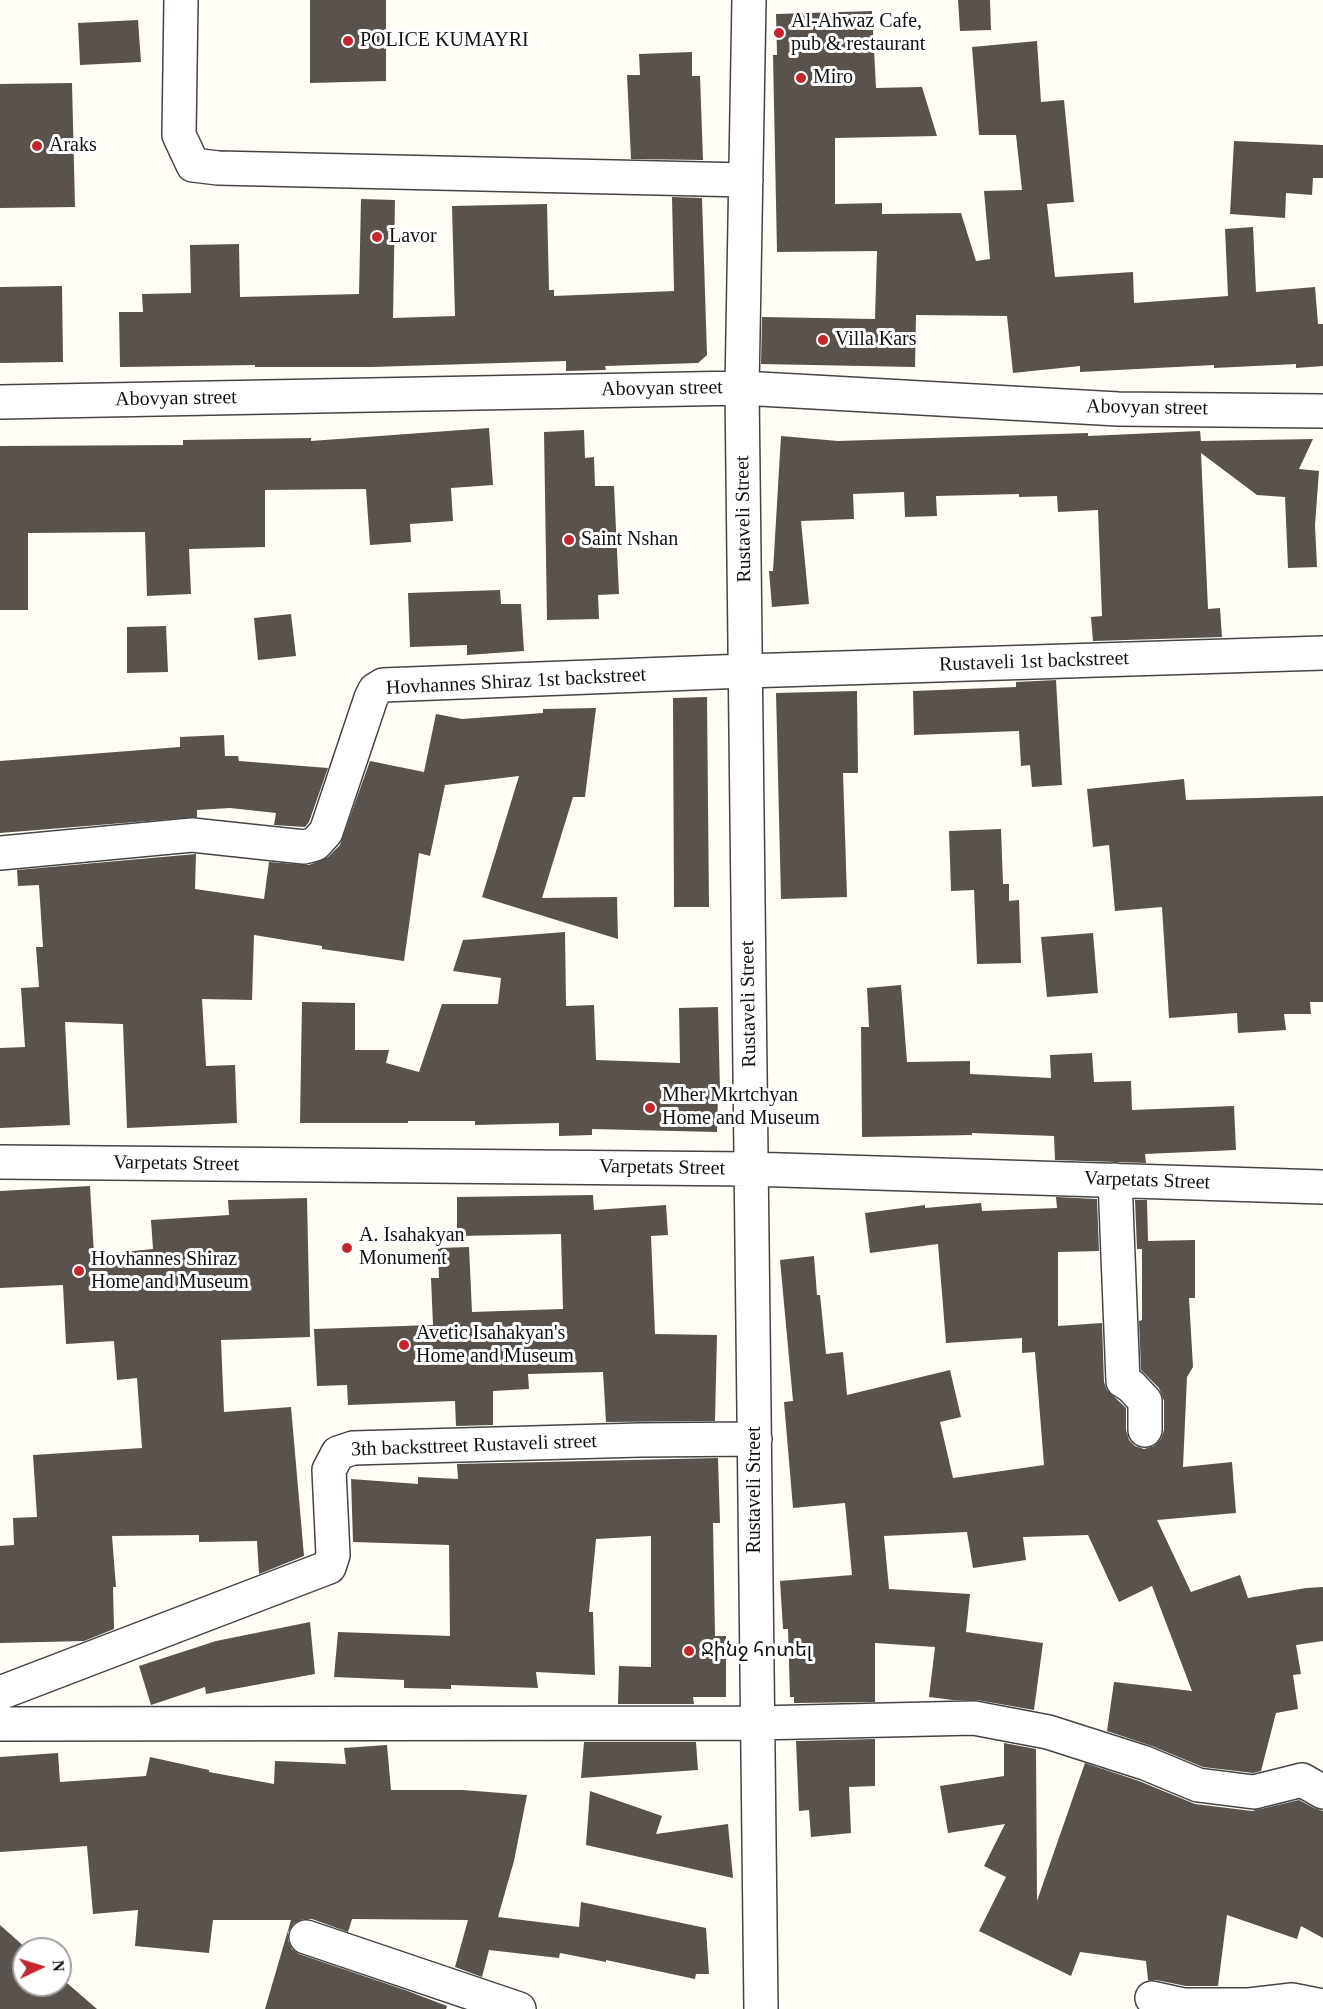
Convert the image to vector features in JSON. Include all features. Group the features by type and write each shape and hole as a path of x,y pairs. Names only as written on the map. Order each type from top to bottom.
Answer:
{"street":[{"path":"181,0 179,135 193,165 218,168 746,180"},
{"name":"Rustaveli Street","path":"749,0 742,388 760,2009"},
{"name":"Abovyan street","path":"0,402 742,388 1118,409 1323,411"},
{"name":"Rustaveli 1st backstreet","path":"746,671 1323,653"},
{"name":"Hovhannes Shiraz 1st backstreet","path":"0,853 192,835 304,847 315,844 326,832 371,698 375,690 383,685 746,671"},
{"name":"Varpetats Street","path":"0,1162 750,1169 1323,1187"},
{"path":"1115,1180 1123,1381 1145,1401 1145,1430"},
{"name":"3th backsttreet Rustaveli street","path":"0,1693 329,1567 333,1555 329,1470 338,1453 353,1448 755,1439"},
{"path":"0,1724 757,1723 974,1718 1048,1732 1145,1763 1198,1785 1254,1792 1302,1780 1323,1792"},
{"path":"306,1937 519,2009"},
{"path":"1152,1998 1184,2005 1249,2005 1292,2000 1323,2006"}],"building":[{"name":"POLICE KUMAYRI","path":"310,0 386,0 386,81 310,83"},
{"path":"958,0 990,0 991,30 960,31"},
{"path":"872,11 876,88 922,87 937,136 835,138 835,204 882,203 882,214 961,213 976,261 990,259 984,191 1022,190 1016,135 979,135 972,47 1037,41 1041,102 1064,100 1074,202 1047,204 1055,277 1133,272 1134,303 1228,296 1225,229 1253,227 1256,292 1315,287 1318,324 1323,324 1323,366 1296,368 1296,364 1214,368 1214,365 1080,372 1080,366 1013,373 1007,316 916,315 915,367 761,364 762,317 875,319 877,251 777,252 773,55 777,55 776,14"},
{"path":"138,20 141,62 80,65 78,23"},
{"path":"692,52 692,76 700,76 703,160 631,159 627,75 640,75 639,54"},
{"name":"Araks","path":"72,83 75,207 0,208 0,84"},
{"path":"1234,141 1323,145 1323,178 1313,178 1312,195 1286,193 1285,218 1230,214"},
{"path":"672,197 702,198 707,355 698,363 605,366 606,370 566,371 566,361 371,367 255,367 255,365 120,367 119,312 143,312 142,294 191,293 190,245 239,244 240,297 359,294 361,199 395,200 393,318 455,316 452,206 547,204 549,290 554,290 554,296 674,291"},
{"path":"62,286 63,362 0,363 0,287"},
{"path":"489,428 493,485 451,488 453,521 410,524 411,542 370,545 366,489 265,490 265,547 189,549 191,594 147,596 145,532 28,533 28,610 0,610 0,446 183,445 183,440 311,438 311,441"},
{"name":"Saint Nshan","path":"584,430 585,458 594,457 595,486 614,486 619,594 598,595 599,619 547,620 544,432"},
{"path":"1200,431 1201,441 1313,439 1299,469 1319,471 1315,525 1317,567 1288,568 1285,497 1257,495 1201,453 1208,609 1220,608 1222,637 1093,641 1091,617 1102,616 1098,510 1058,512 1057,496 1019,497 1019,494 936,496 937,516 905,517 904,492 853,494 854,519 801,521 809,604 772,607 769,571 773,571 781,436 838,441 1088,433 1088,436"},
{"path":"500,590 501,604 521,604 524,651 467,655 467,645 410,647 408,593"},
{"path":"291,614 296,656 258,660 254,618"},
{"path":"166,626 168,672 127,673 127,627"},
{"path":"1056,680 1062,785 1032,787 1030,765 1021,766 1019,731 914,735 913,691 1016,687 1016,682"},
{"path":"857,691 858,773 843,773 847,897 781,899 776,693"},
{"path":"707,697 709,907 674,907 673,698"},
{"path":"596,708 585,797 573,797 542,898 617,897 618,939 482,897 519,776 445,785 430,856 419,853 404,961 322,949 322,946 254,935 252,1000 202,999 206,1066 235,1065 237,1123 127,1128 123,1024 65,1022 70,1125 0,1128 0,1048 25,1047 21,988 39,987 36,947 43,947 39,885 18,886 17,870 196,854 195,889 264,899 269,862 309,865 328,857 340,845 370,761 424,772 436,714 462,719 543,713 543,709"},
{"path":"224,735 225,756 238,756 239,761 328,768 309,822 305,827 274,825 276,813 230,808 197,810 197,817 0,833 0,761 180,747 180,737"},
{"path":"1184,779 1186,800 1323,796 1323,1002 1310,1002 1311,1014 1284,1014 1286,1030 1238,1033 1237,1013 1169,1018 1162,907 1115,911 1109,845 1093,847 1087,789"},
{"path":"1001,829 1003,884 1009,884 1009,901 1019,900 1021,963 977,964 974,890 951,891 949,831"},
{"path":"565,932 566,1006 594,1005 596,1060 680,1063 679,1008 718,1007 720,1091 718,1091 717,1132 592,1129 592,1135 559,1136 559,1123 475,1125 475,1121 408,1121 408,1123 300,1123 302,1002 355,1003 355,1050 389,1050 386,1063 419,1072 442,1004 498,1004 501,978 453,971 463,940"},
{"path":"1093,933 1098,993 1047,997 1041,937"},
{"path":"901,985 907,1062 970,1061 970,1074 1051,1078 1050,1055 1092,1053 1094,1082 1131,1081 1132,1110 1234,1106 1236,1150 1145,1154 1146,1163 1055,1160 1054,1136 972,1133 972,1135 862,1137 861,1027 869,1027 867,988"},
{"path":"90,1186 94,1255 153,1249 151,1220 229,1215 228,1200 307,1198 310,1337 221,1340 224,1412 291,1407 304,1556 259,1574 257,1541 199,1542 199,1535 112,1536 116,1587 113,1587 114,1629 84,1641 0,1643 0,1546 14,1545 13,1518 37,1517 33,1455 142,1448 137,1378 117,1380 114,1341 66,1344 63,1285 0,1288 0,1191"},
{"path":"593,1195 594,1210 666,1205 668,1235 651,1236 655,1334 717,1335 715,1421 606,1422 603,1372 528,1374 529,1389 493,1391 493,1425 456,1426 455,1401 348,1405 347,1385 317,1386 314,1329 433,1325 431,1278 439,1278 438,1248 469,1247 472,1312 563,1309 561,1234 457,1236 457,1197"},
{"path":"1056,1197 1097,1199 1099,1251 1058,1252 1058,1326 1102,1323 1104,1382 1107,1390 1126,1408 1126,1430 1129,1440 1135,1446 1144,1449 1154,1446 1161,1439 1164,1430 1164,1401 1159,1388 1141,1370 1139,1321 1142,1320 1142,1249 1137,1249 1135,1200 1147,1200 1148,1241 1195,1240 1195,1298 1189,1298 1193,1367 1187,1377 1183,1467 1232,1462 1236,1513 1157,1520 1191,1592 1240,1575 1248,1598 1323,1587 1323,1641 1296,1645 1301,1674 1293,1675 1298,1709 1276,1713 1261,1771 1253,1773 1203,1767 1107,1731 1114,1682 1192,1691 1152,1586 1119,1602 1088,1535 1023,1537 1026,1560 973,1568 967,1532 884,1536 889,1589 970,1594 966,1632 1043,1643 1034,1710 977,1700 929,1697 935,1647 875,1643 875,1702 794,1703 794,1697 790,1697 788,1629 783,1629 780,1581 852,1575 845,1503 793,1508 784,1402 793,1401 780,1260 814,1256 826,1354 843,1352 847,1395 950,1370 961,1417 940,1422 953,1478 1044,1465 1035,1352 1022,1353 1022,1338 946,1343 938,1244 870,1253 865,1213 925,1205 925,1208 981,1203 982,1211 1057,1208"},
{"path":"718,1458 720,1523 713,1523 715,1636 726,1636 726,1697 693,1697 694,1704 618,1704 619,1666 651,1667 651,1536 596,1539 589,1612 593,1612 595,1675 536,1672 538,1688 451,1685 451,1689 404,1688 404,1680 334,1677 338,1632 450,1636 449,1545 353,1542 351,1479 418,1484 418,1477 458,1479 457,1464"},
{"path":"310,1622 315,1674 206,1694 205,1687 151,1705 139,1666 216,1641"},
{"path":"875,1739 875,1786 849,1787 851,1833 811,1837 809,1810 799,1811 796,1741"},
{"path":"584,1742 696,1742 698,1770 581,1778"},
{"path":"1004,1743 1036,1749 1037,1901 1085,1763 1139,1781 1195,1804 1252,1811 1299,1800 1323,1811 1323,1938 1301,1926 1297,1939 1227,1915 1218,1986 1186,1986 1148,1980 1146,1961 1080,1952 1071,1976 979,1931 1006,1877 984,1866 1005,1824 948,1833 940,1786 1004,1776"},
{"path":"387,1745 391,1790 463,1790 527,1795 514,1861 498,1917 579,1927 581,1902 706,1928 709,1974 696,1974 695,1979 606,1960 606,1962 560,1953 559,1958 489,1950 482,1977 455,1967 468,1920 352,1919 348,1932 312,1919 303,1919 294,1923 288,1932 288,1941 292,1949 299,1954 405,1990 447,2006 446,2009 265,2009 291,1920 213,1920 209,1953 135,1946 138,1910 93,1914 87,1846 0,1852 0,1757 58,1753 60,1782 146,1776 150,1757 209,1770 209,1772 274,1784 275,1761 346,1764 344,1748"},
{"path":"590,1791 662,1816 656,1834 728,1824 733,1878 586,1845"},
{"path":"0,1925 14,1937 12,1997 72,1997 72,1987 97,2009 0,2009"}],"place":[{"name":"Al-Ahwaz Cafe, pub & restaurant","path":"779,33"},
{"name":"POLICE KUMAYRI","path":"348,41"},
{"name":"Miro","path":"801,78"},
{"name":"Araks","path":"37,146"},
{"name":"Lavor","path":"377,237"},
{"name":"Villa Kars","path":"823,340"},
{"name":"Saint Nshan","path":"569,540"},
{"name":"Mher Mkrtchyan Home and Museum","path":"650,1108"},
{"name":"A. Isahakyan Monument","path":"347,1248"},
{"name":"Hovhannes Shiraz Home and Museum","path":"79,1271"},
{"name":"Avetic Isahakyan's Home and Museum","path":"404,1345"},
{"name":"Ջինջ հոտել","path":"689,1651"}]}
